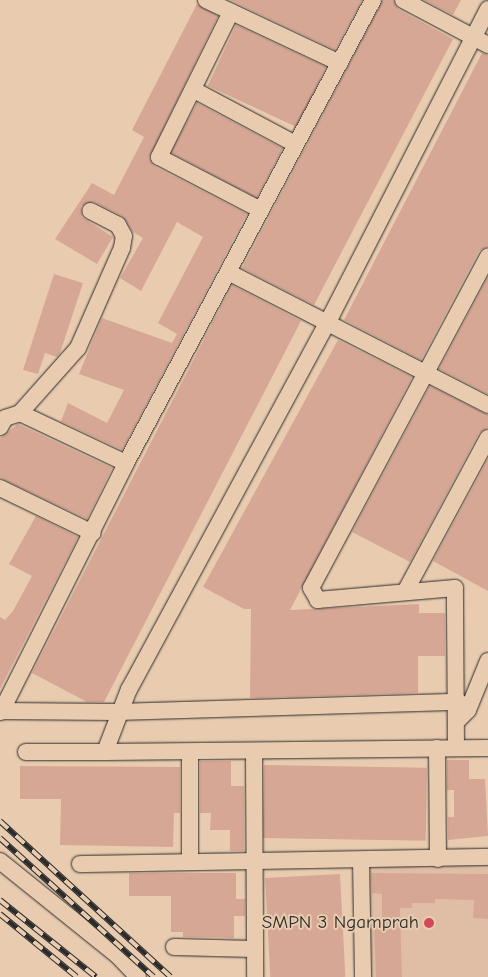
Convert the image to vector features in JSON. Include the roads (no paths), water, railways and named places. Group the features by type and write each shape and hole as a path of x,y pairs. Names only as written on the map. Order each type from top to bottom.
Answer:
{"street":[{"path":"206,0 340,63"},
{"path":"373,0 261,210 230,273 126,463 93,533 1,712 118,712 459,702"},
{"path":"403,0 481,42"},
{"path":"105,752 118,712 481,42 488,9"},
{"path":"231,12 194,90 159,157 261,210"},
{"path":"194,90 296,144"},
{"path":"0,428 5,418 20,413 78,348 122,248 124,236 118,225 90,211"},
{"path":"456,748 459,702 457,592 448,587 318,600 311,588 426,376 488,256"},
{"path":"230,273 328,322 426,376 488,406"},
{"path":"20,413 126,463"},
{"path":"405,592 488,438"},
{"path":"0,488 93,533"},
{"path":"458,720 468,710 488,662"},
{"path":"437,748 438,859"},
{"path":"26,752 254,752 488,748"},
{"path":"190,752 190,861"},
{"path":"254,752 255,977"},
{"path":"80,864 488,857"},
{"path":"361,860 363,977"},
{"path":"0,862 117,955 138,977"},
{"path":"174,947 254,949"}],"railway":[{"path":"0,821 171,977"},
{"path":"0,838 154,977"},
{"path":"0,900 96,977"},
{"path":"0,914 77,977"}],"place":[{"name":"SMPN 3 Ngamprah","path":"429,923"}]}
